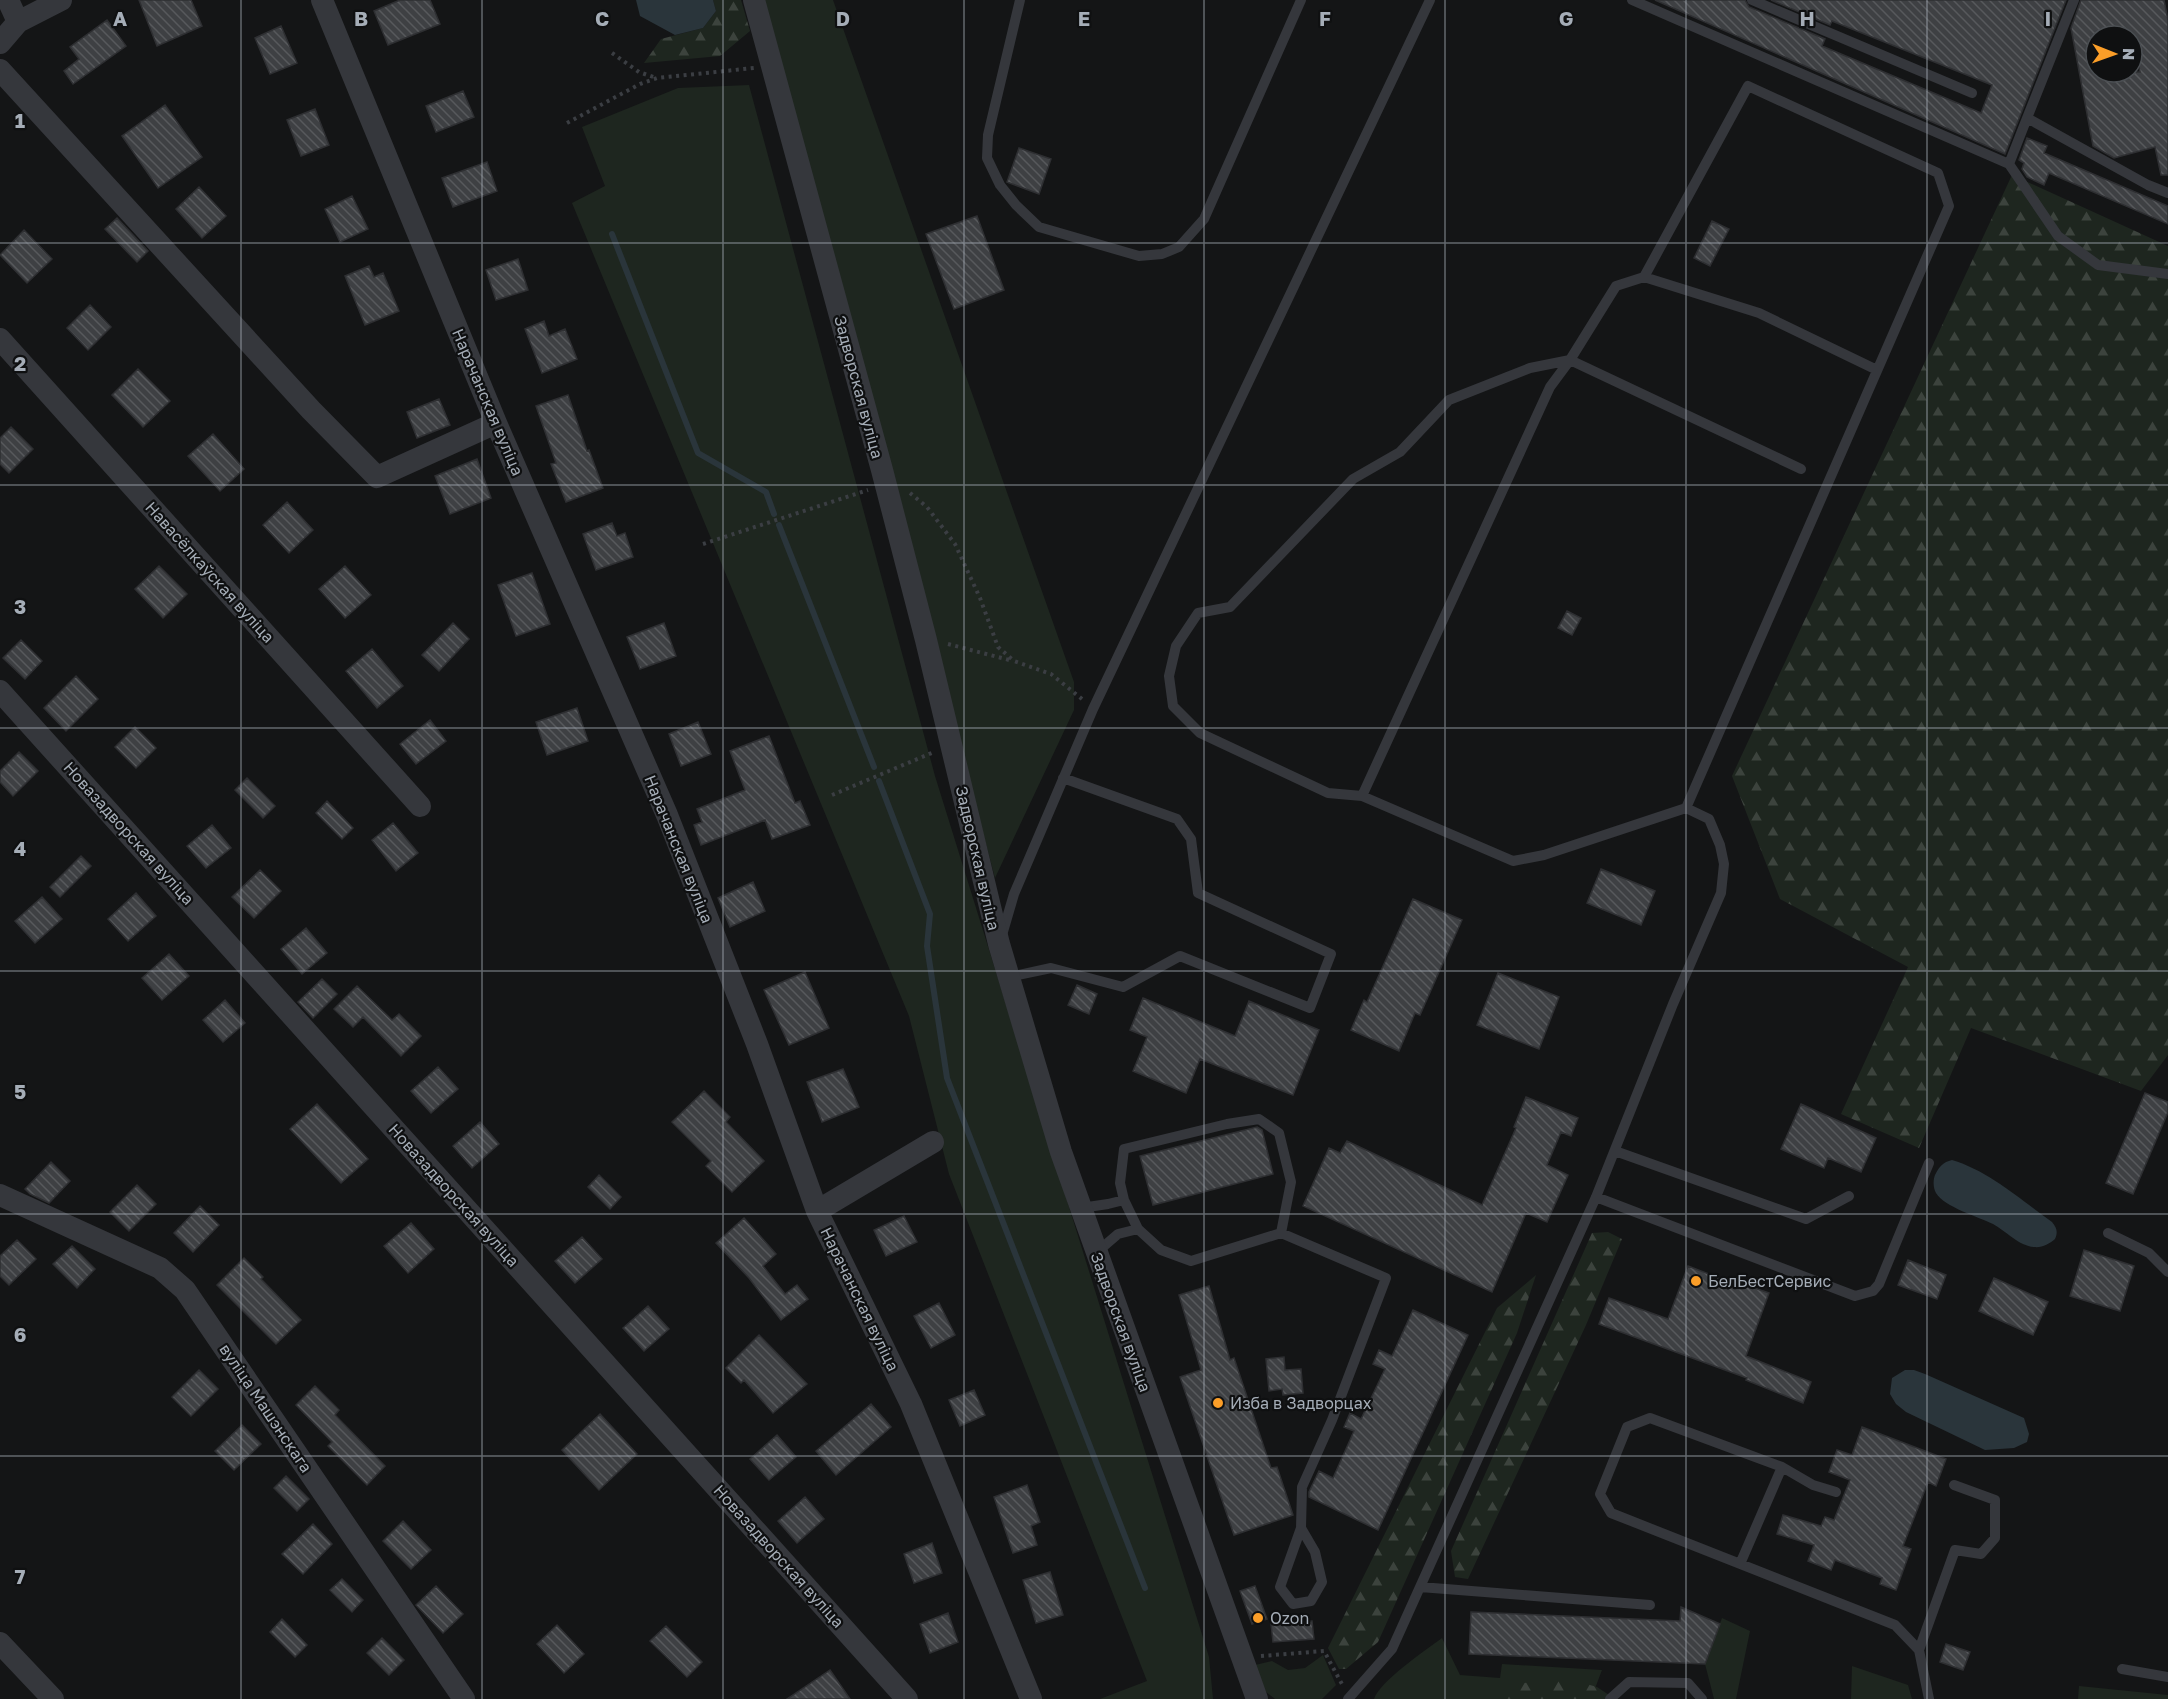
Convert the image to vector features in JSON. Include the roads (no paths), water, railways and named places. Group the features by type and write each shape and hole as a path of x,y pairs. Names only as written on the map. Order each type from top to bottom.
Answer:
{"street":[{"path":"8,0 18,22"},
{"path":"0,43 18,22 61,0"},
{"name":"Нарачанская вуліца","path":"322,0 496,423 667,815 757,1044 817,1211 911,1404 1031,1699"},
{"name":"Задворская вуліца","path":"754,0 886,484 1009,978 1061,1152 1257,1699"},
{"path":"0,70 311,410 377,477 496,423"},
{"name":"Навасёлкаўская вуліца","path":"0,339 420,806"},
{"name":"Новазадворская вуліца","path":"0,690 907,1699"},
{"path":"817,1211 933,1142"},
{"name":"вуліца Машэнскага","path":"0,1195 160,1268 185,1290 464,1699"},
{"path":"0,1642 53,1699"}],"lane":[{"path":"1020,0 988,135 987,158 1000,185 1016,205 1039,227 1139,256 1162,254 1179,247 1204,219 1301,0"},
{"path":"999,944 1014,894 1093,708 1430,0"},
{"path":"1632,0 2009,164 2058,236 2098,265 2168,274"},
{"path":"1752,0 1972,93"},
{"path":"2009,164 2074,0"},
{"path":"1644,277 1748,86 1938,173 1949,206 1686,808"},
{"path":"2027,118 2148,185 2168,193"},
{"path":"1362,796 1550,387 1570,360 1616,286 1644,277 1759,313 1877,370"},
{"path":"1349,1698 1392,1649 1596,1197 1673,1004 1721,893 1724,864 1720,845 1709,819 1686,808 1544,855 1513,861 1362,796 1328,793 1200,733 1173,706 1169,676 1176,646 1198,613 1230,607 1353,480 1400,452 1449,400 1530,368 1570,360 1801,469"},
{"path":"1009,978 1051,968 1123,987 1180,956 1310,1008 1331,954 1198,893 1191,839 1177,819 1063,778"},
{"path":"1281,1233 1291,1182 1279,1133 1259,1119 1227,1124 1124,1149 1120,1183 1124,1200 1138,1229 1161,1250 1191,1261 1281,1233 1386,1278 1332,1420 1302,1487 1301,1528 1280,1587 1293,1604 1311,1601 1322,1582 1315,1552 1301,1528"},
{"path":"1615,1151 1806,1219 1849,1196"},
{"path":"1596,1197 1855,1296 1873,1291 1879,1284 1929,1163"},
{"path":"1081,1208 1124,1200"},
{"path":"1096,1252 1118,1234 1138,1229"},
{"path":"2108,1233 2149,1253 2168,1272"},
{"path":"1836,1492 1813,1485 1782,1467 1650,1418 1627,1427 1600,1494 1611,1513 1895,1625 1918,1650 1929,1699"},
{"path":"1740,1564 1782,1467"},
{"path":"1918,1650 1955,1550 1981,1554 1995,1538 1995,1500 1954,1485"},
{"path":"1420,1587 1650,1605"},
{"path":"2122,1669 2168,1677"},
{"path":"1610,1699 1629,1682 1688,1683 1702,1699"}],"waterway":[{"path":"612,234 698,453 766,492 774,514"},
{"path":"779,525 874,767"},
{"path":"879,781 930,914 927,946 947,1078 1145,1588"}],"place":[{"name":"БелБестСервис","path":"1696,1281"},
{"name":"Изба в Задворцах","path":"1218,1403"},
{"name":"Ozon","path":"1258,1618"}]}
